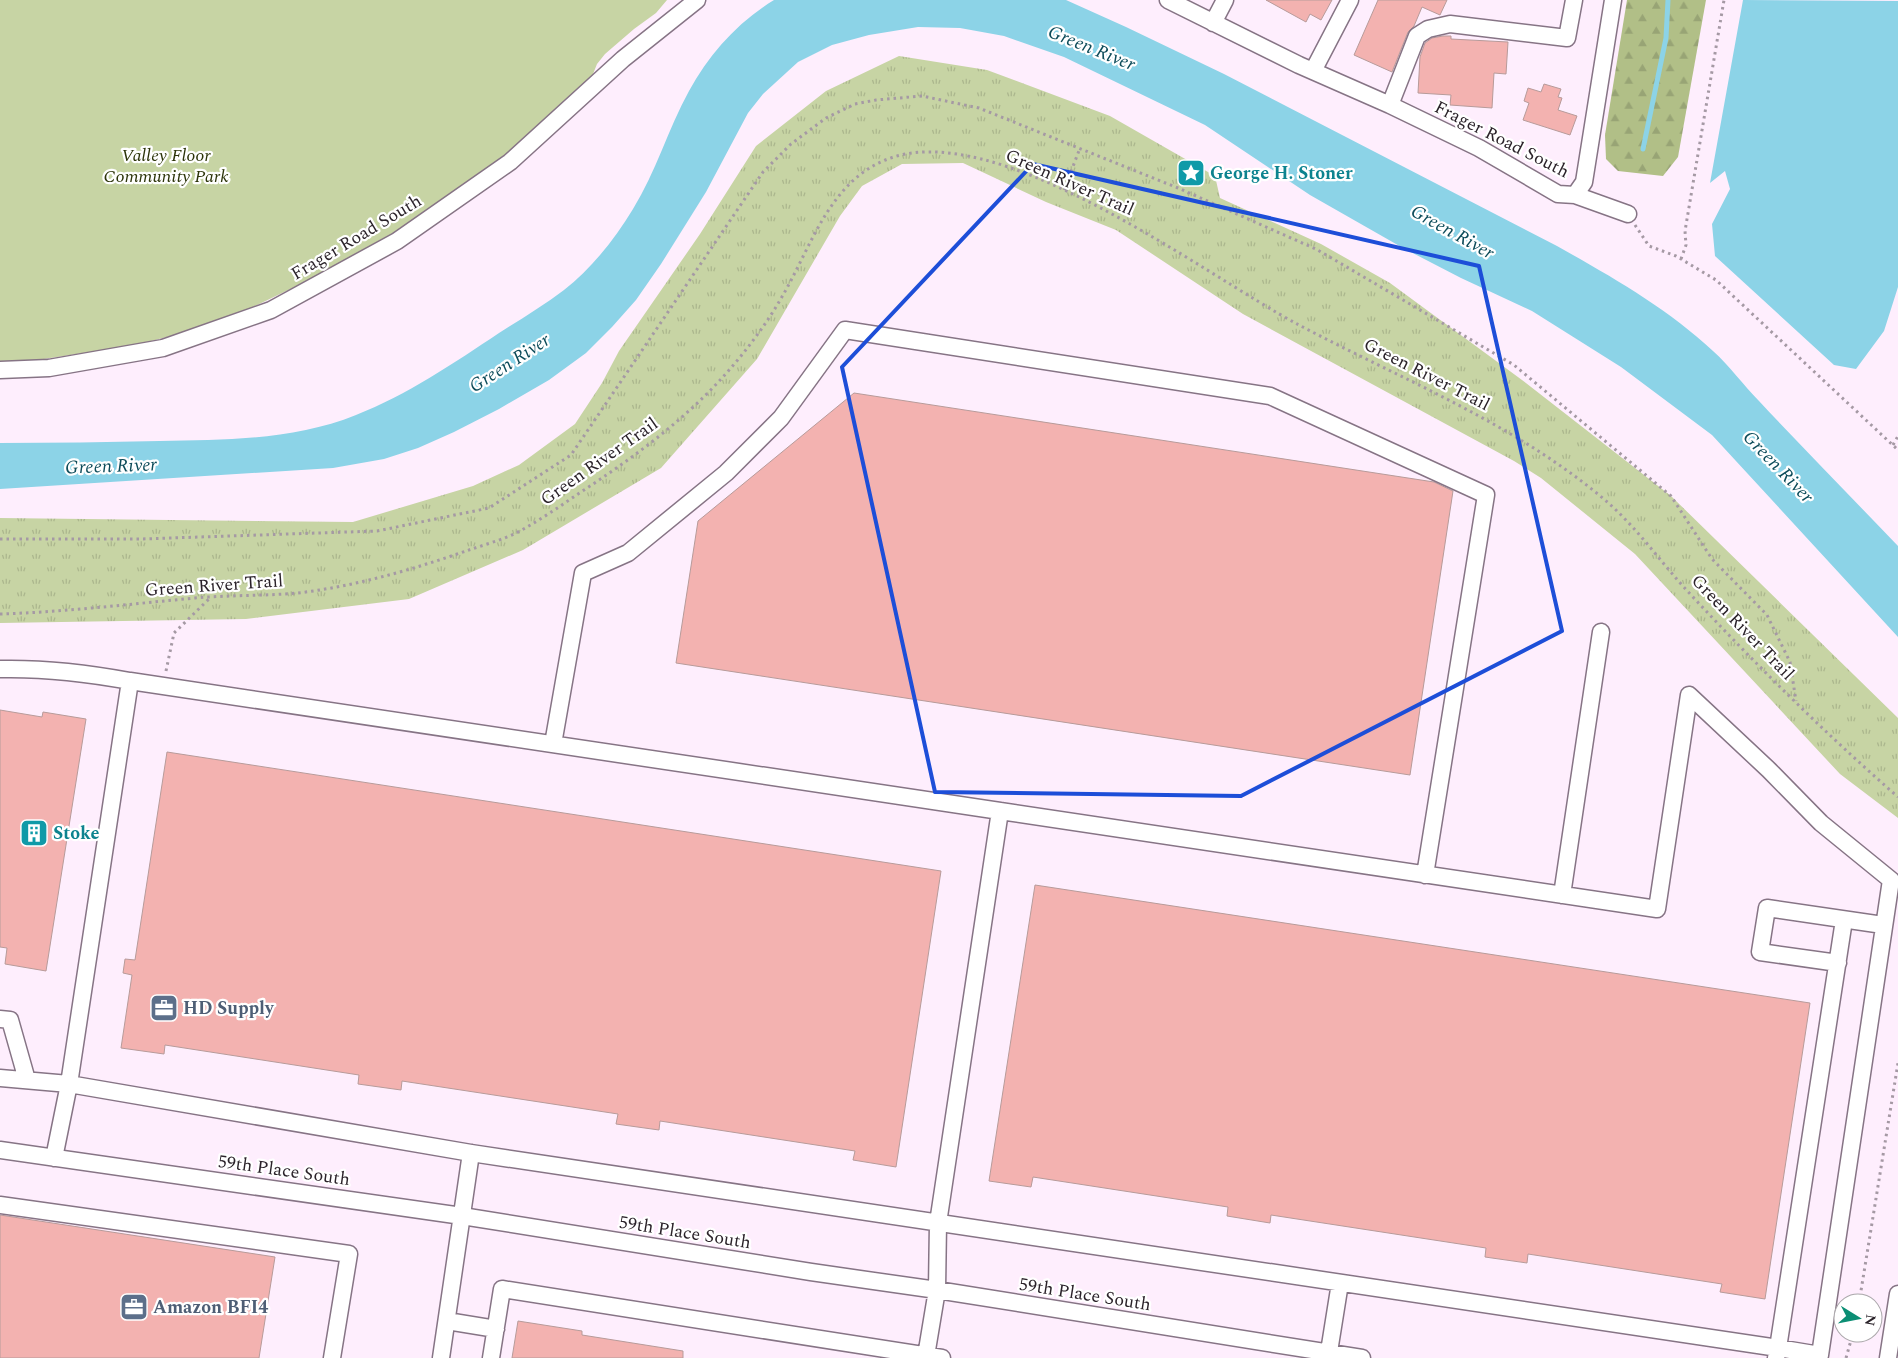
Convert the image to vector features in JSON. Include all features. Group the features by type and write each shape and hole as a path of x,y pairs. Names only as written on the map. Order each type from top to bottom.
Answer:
{"street":[{"name":"Frager Road South","path":"0,370 49,368 162,348 271,310 396,241 510,162 623,59 697,0"},
{"name":"Frager Road South","path":"1168,0 1313,71 1390,105 1478,148 1558,194 1575,195 1628,214"},
{"path":"1213,23 1225,0"},
{"path":"1313,71 1350,0"},
{"path":"1390,105 1417,36 1428,29 1450,24 1567,38 1574,0"},
{"path":"1575,195 1584,182 1613,0"},
{"path":"553,744 583,573 628,553 726,473 781,418 845,330 1270,396 1486,495 1425,875"},
{"path":"1562,895 1601,632"},
{"path":"0,669 30,668 93,674 162,686 1657,909 1690,695 1769,770 1821,823 1891,880 1820,1355 1777,1353 1340,1283 471,1153 69,1084 0,1078"},
{"path":"54,1158 69,1084 130,681"},
{"path":"491,1358 502,1289 934,1357 938,1223 1000,811"},
{"path":"1838,963 1760,952 1767,908 1883,925"},
{"path":"1777,1353 1844,920"},
{"path":"0,1019 10,1020 27,1080"},
{"name":"59th Place South","path":"0,1150 462,1216 811,1272 937,1290 1328,1356 1362,1358"},
{"path":"441,1358 471,1153"},
{"path":"0,1205 349,1254 332,1358"},
{"path":"1328,1356 1340,1283"},
{"path":"1888,1358 1898,1294"},
{"path":"447,1321 496,1329"}],"path":[{"path":"1681,259 1686,245 1685,230 1724,0"},
{"path":"0,539 142,539 377,531 489,508 571,455 763,172 791,144 826,118 855,104 922,96 980,108 1178,188 1316,249 1514,365 1671,496 1712,559 1767,615 1790,662 1796,702"},
{"path":"1064,190 1080,148"},
{"name":"Green River Trail","path":"0,614 211,597 298,593 376,579 515,534 631,460 682,418 724,376 762,330 830,207 844,188 864,170 886,159 910,151 929,150 958,154 1017,170 1064,190 1159,239 1272,310 1479,415 1540,452 1577,477 1626,518 1686,590 1855,760 1898,797"},
{"path":"1628,214 1649,246 1681,259 1716,280 1898,450"},
{"path":"1894,445 1898,436"},
{"path":"162,686 174,633 211,597"},
{"path":"1861,1293 1898,1063"},
{"path":"1846,1358 1850,1343"}],"highlighted area":[{"path":"1033,164 1479,266 1562,631 1241,796 935,792 842,367"}],"green space":[{"name":"Valley Floor Community Park","path":"0,0 667,0 656,13 605,54 597,64 589,84 512,153 414,225 307,281 230,318 201,328 136,345 11,364 0,363"},
{"path":"1627,0 1706,0 1678,157 1663,176 1618,171 1606,159 1605,135"},
{"path":"899,56 987,70 1110,116 1215,176 1220,198 1321,244 1390,283 1522,380 1671,496 1898,718 1898,818 1840,774 1635,554 1541,478 1514,461 1243,314 1116,230 1046,202 963,163 902,164 862,186 840,216 757,359 661,468 523,550 409,599 246,619 0,623 0,518 353,522 473,486 519,465 575,424 602,383 619,351 700,234 756,146 826,91"}],"water":[{"name":"Green River","path":"774,0 1066,0 1224,74 1557,246 1658,307 1695,335 1725,363 1753,395 1898,546 1898,637 1712,435 1621,367 1532,311 1461,278 1403,248 1310,195 1205,125 1064,57 1004,36 960,28 918,27 869,35 832,45 798,62 763,94 748,113 706,192 661,264 636,300 612,327 586,353 549,380 454,432 418,448 384,459 333,468 0,489 0,443 210,440 284,434 332,423 356,415 394,398 447,367 556,296 574,282 602,253 641,195 682,105 697,77 715,52 748,18"},
{"path":"1743,0 1898,1 1898,287 1884,331 1856,369 1834,365 1715,256 1712,224 1730,189 1725,171 1710,183"}],"building":[{"path":"1266,0 1332,0 1321,20 1310,14 1306,22"},
{"path":"1378,0 1447,0 1440,15 1422,7 1414,26 1408,32 1392,72 1354,55"},
{"path":"1451,36 1451,39 1508,42 1506,74 1494,73 1492,108 1450,105 1451,95 1418,93 1420,57 1425,43 1432,38"},
{"path":"1544,84 1561,89 1558,97 1562,98 1558,110 1577,116 1570,135 1523,120 1529,103 1524,101 1528,88 1541,92"},
{"path":"854,393 1434,482 1453,491 1410,775 676,663 698,521"},
{"name":"Stoke","path":"0,710 42,717 43,712 86,719 46,971 5,964 7,948 0,947"},
{"path":"167,752 941,871 896,1167 853,1160 855,1151 660,1121 659,1130 616,1124 618,1114 402,1081 401,1090 358,1084 359,1075 165,1045 164,1054 121,1048 132,975 123,973 125,959 135,960"},
{"path":"1035,885 1810,1003 1765,1299 1720,1292 1722,1284 1528,1254 1527,1263 1485,1257 1486,1248 1271,1215 1270,1223 1227,1216 1228,1207 1033,1177 1031,1187 989,1181"},
{"name":"Amazon BFI4","path":"0,1215 275,1257 259,1358 0,1358"},
{"path":"518,1321 582,1331 582,1335 683,1351 683,1358 512,1358"}],"waterway":[{"path":"1643,149 1666,38 1668,0"}],"place":[{"name":"George H. Stoner","path":"1191,173"},
{"name":"Stoke","path":"34,833"},
{"name":"HD Supply","path":"164,1008"},
{"name":"Amazon BFI4","path":"134,1307"}]}
